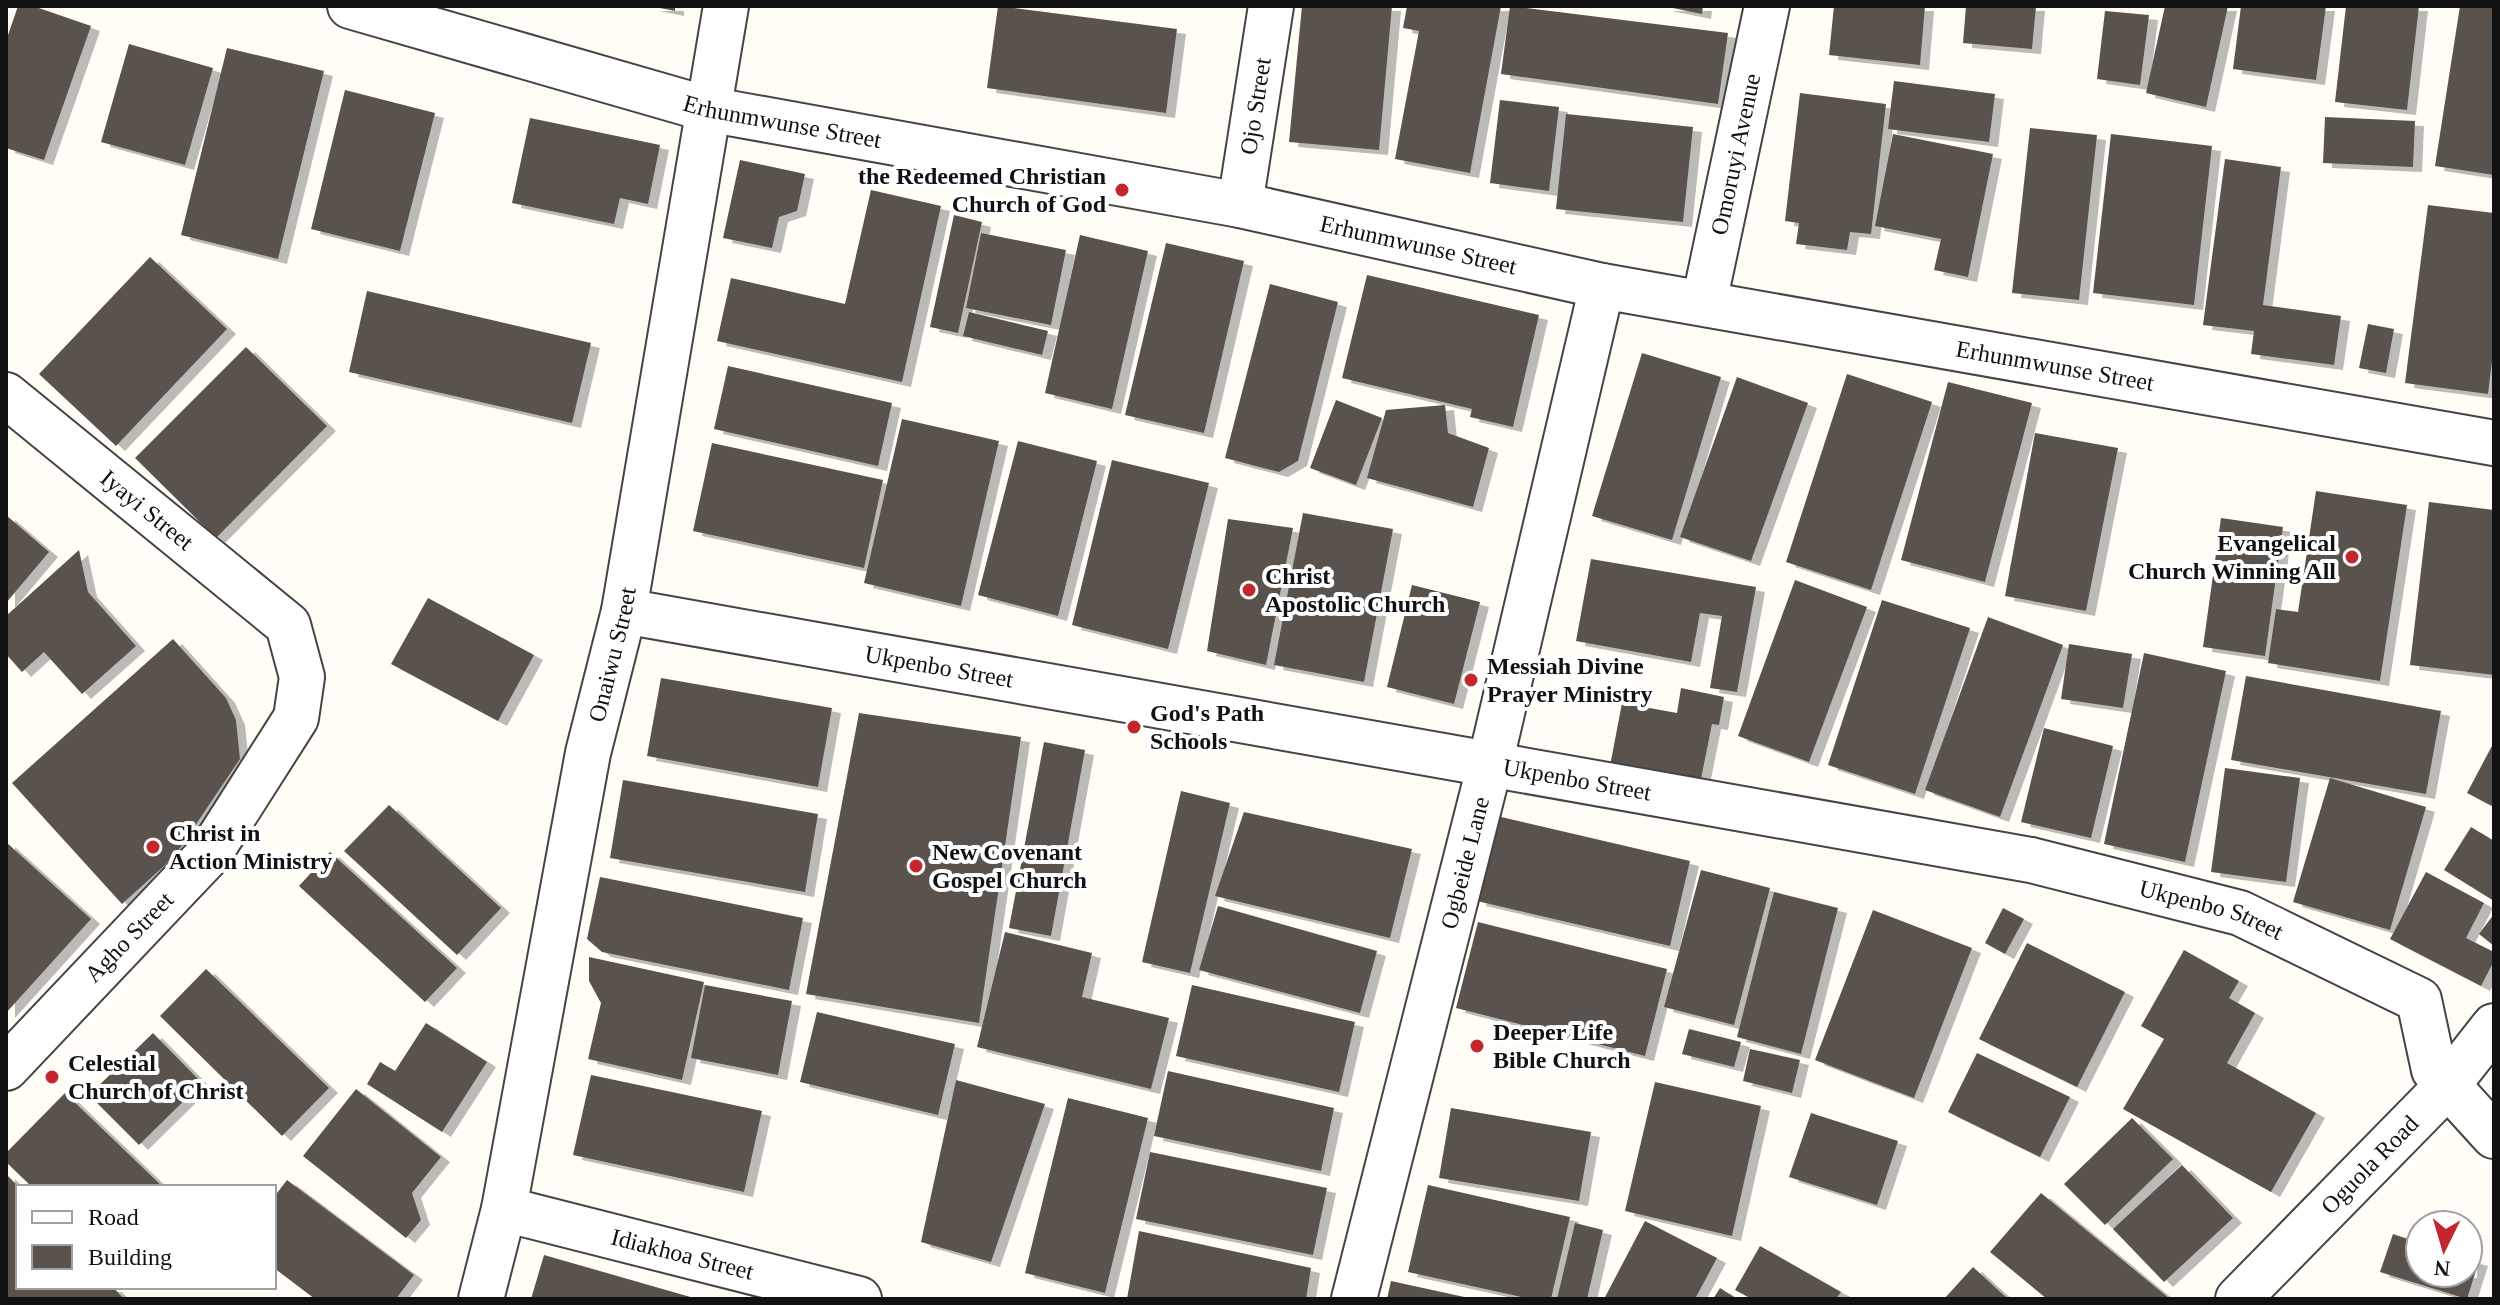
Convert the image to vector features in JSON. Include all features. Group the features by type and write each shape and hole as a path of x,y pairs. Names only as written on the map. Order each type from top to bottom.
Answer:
{"street":[{"name":"Erhunmwunse Street","path":"350,6 411,13 707,109 1240,205 1602,286 2494,443"},
{"name":"Onaiwu Street","path":"481,1299 504,1209 588,753 624,611 726,6"},
{"name":"Ojo Street","path":"1240,205 1271,6"},
{"name":"Omoruyi Avenue","path":"1704,303 1767,6"},
{"name":"Ogbeide Lane","path":"1354,1299 1490,764 1602,286"},
{"name":"Iyayi Street","path":"6,395 288,625"},
{"name":"Ukpenbo Street","path":"624,611 2031,860 2240,913 2419,1000 2434,1070 2446,1087"},
{"name":"Agho Street","path":"6,1068 210,853 281,743 296,718 302,677 288,625"},
{"name":"Oguola Road","path":"2238,1299 2446,1087 2494,1026"},
{"path":"2446,1087 2494,1136"},
{"name":"Idiakhoa Street","path":"504,1209 859,1299"}],"building":[{"path":"18,6 33,6 91,26 44,160 6,148 6,41"},
{"path":"650,6 675,6 675,11"},
{"path":"998,6 1177,29 1166,113 987,88"},
{"path":"1302,6 1392,6 1379,150 1289,142"},
{"path":"1407,6 1501,6 1470,173 1395,159 1419,31 1403,28"},
{"path":"1510,6 1728,33 1718,104 1501,74"},
{"path":"1663,6 1703,6 1702,14"},
{"path":"1834,6 1925,6 1920,65 1829,55"},
{"path":"1966,6 2036,6 2032,49 1963,43"},
{"path":"2165,6 2228,6 2206,107 2146,93"},
{"path":"2241,6 2326,6 2316,80 2233,69"},
{"path":"2346,6 2419,6 2407,110 2335,102"},
{"path":"2460,6 2494,6 2494,175 2435,166"},
{"path":"2105,11 2149,15 2140,85 2097,79"},
{"path":"129,44 213,68 185,165 101,142"},
{"path":"227,48 324,71 278,259 181,235"},
{"path":"1894,81 1995,94 1989,142 1888,129"},
{"path":"345,90 435,113 400,251 311,229"},
{"path":"1800,93 1886,104 1871,234 1850,232 1847,250 1796,244 1799,223 1785,221"},
{"path":"1500,100 1559,107 1549,191 1490,183"},
{"path":"1566,114 1693,127 1683,222 1556,209"},
{"path":"2325,117 2415,121 2413,167 2323,163"},
{"path":"530,118 660,145 648,204 620,198 614,224 512,203"},
{"path":"2030,128 2097,135 2079,300 2012,293"},
{"path":"1893,134 1993,154 1968,277 1934,270 1941,239 1875,226"},
{"path":"2111,134 2212,146 2194,305 2093,293"},
{"path":"2225,159 2281,167 2263,305 2341,316 2334,365 2251,354 2254,331 2203,325"},
{"path":"740,160 805,174 797,211 779,217 772,248 723,238"},
{"path":"871,190 941,206 902,382 717,341 731,278 845,304"},
{"path":"2428,205 2494,213 2494,345 2488,394 2405,383"},
{"path":"954,215 982,222 958,333 930,327"},
{"path":"981,233 1066,250 1051,325 966,308"},
{"path":"1080,235 1148,251 1112,409 1045,393"},
{"path":"1166,243 1244,261 1204,433 1125,415"},
{"path":"150,257 227,329 116,446 39,374"},
{"path":"1367,275 1539,315 1513,427 1470,417 1472,409 1342,378"},
{"path":"1270,284 1338,302 1298,461 1279,472 1225,458"},
{"path":"367,291 591,343 572,423 349,372"},
{"path":"969,312 1048,331 1042,355 963,336"},
{"path":"2368,324 2394,329 2386,373 2359,368"},
{"path":"246,347 327,426 216,538 135,458"},
{"path":"1642,353 1721,377 1672,540 1592,516"},
{"path":"728,366 892,403 878,466 714,429"},
{"path":"1847,374 1932,402 1871,590 1786,562"},
{"path":"1737,377 1808,403 1751,561 1680,537"},
{"path":"1948,382 2032,403 1985,582 1901,560"},
{"path":"1336,400 1382,418 1356,485 1310,468"},
{"path":"1445,405 1448,433 1489,448 1473,507 1367,478 1386,410"},
{"path":"902,419 999,441 961,606 864,583"},
{"path":"2035,433 2118,448 2086,611 2005,596"},
{"path":"1018,441 1097,461 1058,616 978,595"},
{"path":"712,443 883,480 864,568 693,531"},
{"path":"1112,460 1209,483 1168,649 1072,625"},
{"name":"Evangelical Church Winning All","path":"2316,491 2407,505 2380,681 2268,663 2276,609 2298,612"},
{"path":"2429,502 2494,510 2494,675 2410,665"},
{"path":"1303,513 1393,529 1364,682 1274,665"},
{"path":"6,515 49,552 6,603"},
{"path":"2221,518 2283,527 2265,656 2203,647"},
{"name":"Christ Apostolic Church","path":"1228,519 1293,528 1266,665 1207,651"},
{"path":"79,550 88,592 136,646 82,694 44,652 22,672 6,654 6,616"},
{"path":"1591,559 1756,587 1737,692 1710,688 1722,616 1700,613 1691,662 1576,641"},
{"path":"1795,580 1867,607 1809,762 1738,736"},
{"path":"1412,585 1480,602 1454,704 1387,687"},
{"path":"428,598 534,655 498,721 391,664"},
{"path":"1882,600 1970,628 1915,794 1828,765"},
{"path":"1988,617 2063,645 2000,817 1925,790"},
{"path":"173,639 226,698 236,720 240,759 174,857 122,904 12,783"},
{"path":"2069,644 2132,654 2123,708 2061,699"},
{"path":"2144,653 2226,671 2185,862 2104,844"},
{"path":"2246,676 2441,711 2426,794 2231,760"},
{"path":"661,678 832,708 818,787 647,756"},
{"path":"1681,688 1724,697 1719,725 1712,724 1700,784 1610,766 1622,703 1677,713"},
{"name":"New Covenant Gospel Church","path":"859,713 1021,737 979,1023 806,994"},
{"path":"2044,728 2113,746 2091,838 2021,822"},
{"path":"1044,742 1085,750 1051,936 1009,928"},
{"path":"2494,742 2494,807 2467,793"},
{"path":"2225,768 2300,778 2286,882 2211,872"},
{"path":"2330,778 2426,807 2390,930 2293,902"},
{"path":"623,780 818,814 805,892 610,858"},
{"path":"1181,791 1230,803 1190,973 1142,962"},
{"path":"389,805 501,908 457,955 344,851"},
{"path":"1244,812 1412,849 1390,938 1215,896"},
{"path":"1497,816 1690,861 1670,946 1477,901"},
{"path":"2471,827 2494,841 2494,901 2444,870"},
{"path":"6,842 91,919 6,1013"},
{"path":"330,852 457,968 425,1002 299,886"},
{"path":"1701,870 1770,888 1734,1025 1664,1007"},
{"path":"2426,872 2484,903 2466,938 2494,952 2494,961 2481,986 2390,939"},
{"path":"600,877 803,918 789,990 602,952 587,939"},
{"path":"1774,892 1838,908 1801,1054 1737,1037"},
{"path":"1218,906 1377,951 1360,1013 1199,970"},
{"path":"2003,908 2024,919 2005,954 1985,943"},
{"path":"1873,910 1972,948 1914,1098 1815,1060"},
{"path":"2494,914 2494,946 2479,934"},
{"path":"1478,922 1667,969 1645,1056 1456,1008"},
{"path":"1005,932 1092,953 1082,997 1169,1018 1151,1089 977,1047"},
{"path":"2027,943 2125,992 2077,1087 1979,1039"},
{"path":"2184,950 2239,981 2229,998 2255,1013 2227,1063 2316,1113 2271,1192 2123,1109 2164,1039 2141,1026"},
{"path":"589,957 704,982 682,1080 588,1059 601,1003 589,981"},
{"path":"206,969 329,1088 282,1136 160,1016"},
{"path":"705,985 792,1001 778,1075 691,1058"},
{"path":"1192,985 1355,1022 1339,1092 1176,1056"},
{"path":"817,1012 955,1044 938,1115 800,1082"},
{"path":"426,1023 487,1062 442,1132 367,1084 380,1062 395,1071"},
{"path":"1689,1029 1741,1042 1734,1067 1682,1054"},
{"path":"153,1033 202,1083 139,1145 89,1095"},
{"path":"1750,1049 1800,1060 1792,1093 1743,1081"},
{"path":"1977,1053 2070,1097 2040,1157 1948,1112"},
{"path":"1168,1071 1334,1108 1321,1171 1154,1136"},
{"path":"591,1075 762,1111 744,1192 573,1155"},
{"path":"956,1080 1045,1104 991,1262 921,1242"},
{"path":"1655,1082 1761,1106 1732,1236 1625,1211"},
{"path":"356,1089 441,1157 412,1193 421,1220 406,1238 303,1156"},
{"path":"65,1093 161,1185 30,1185 6,1162 6,1153"},
{"path":"1068,1098 1148,1118 1105,1293 1025,1273"},
{"path":"1451,1108 1591,1132 1579,1201 1439,1178"},
{"path":"1811,1113 1898,1141 1877,1205 1789,1177"},
{"path":"2132,1118 2173,1159 2105,1225 2064,1184"},
{"path":"1150,1152 1327,1188 1313,1255 1136,1219"},
{"path":"2182,1165 2233,1218 2164,1282 2113,1229"},
{"path":"6,1174 17,1185 16,1289 115,1289 124,1299 6,1299"},
{"path":"287,1180 414,1275 396,1299 315,1299 276,1270 276,1194"},
{"path":"1428,1185 1570,1217 1551,1299 1530,1299 1408,1272"},
{"path":"2041,1193 2170,1299 2047,1299 1990,1252"},
{"path":"1645,1221 1717,1258 1695,1299 1604,1299"},
{"path":"1575,1223 1603,1230 1587,1299 1557,1299"},
{"path":"1139,1231 1311,1268 1306,1299 1127,1299"},
{"path":"2393,1234 2404,1238 2404,1279 2380,1272"},
{"path":"1760,1246 1841,1292 1836,1299 1752,1299 1735,1290"},
{"path":"544,1255 694,1298 694,1299 531,1299"},
{"path":"1973,1267 2008,1299 1944,1299"},
{"path":"1391,1281 1469,1298 1469,1299 1387,1299"},
{"path":"1720,1288 1737,1299 1713,1299"},
{"path":"2435,1289 2470,1289 2467,1299"}],"place":[{"name":"the Redeemed Christian Church of God","path":"1122,190"},
{"name":"Evangelical Church Winning All","path":"2352,557"},
{"name":"Christ Apostolic Church","path":"1249,590"},
{"name":"Messiah Divine Prayer Ministry","path":"1471,680"},
{"name":"God's Path Schools","path":"1134,727"},
{"name":"Christ in Action Ministry","path":"153,847"},
{"name":"New Covenant Gospel Church","path":"916,866"},
{"name":"Deeper Life Bible Church","path":"1477,1046"},
{"name":"Celestial Church of Christ","path":"52,1077"}]}
